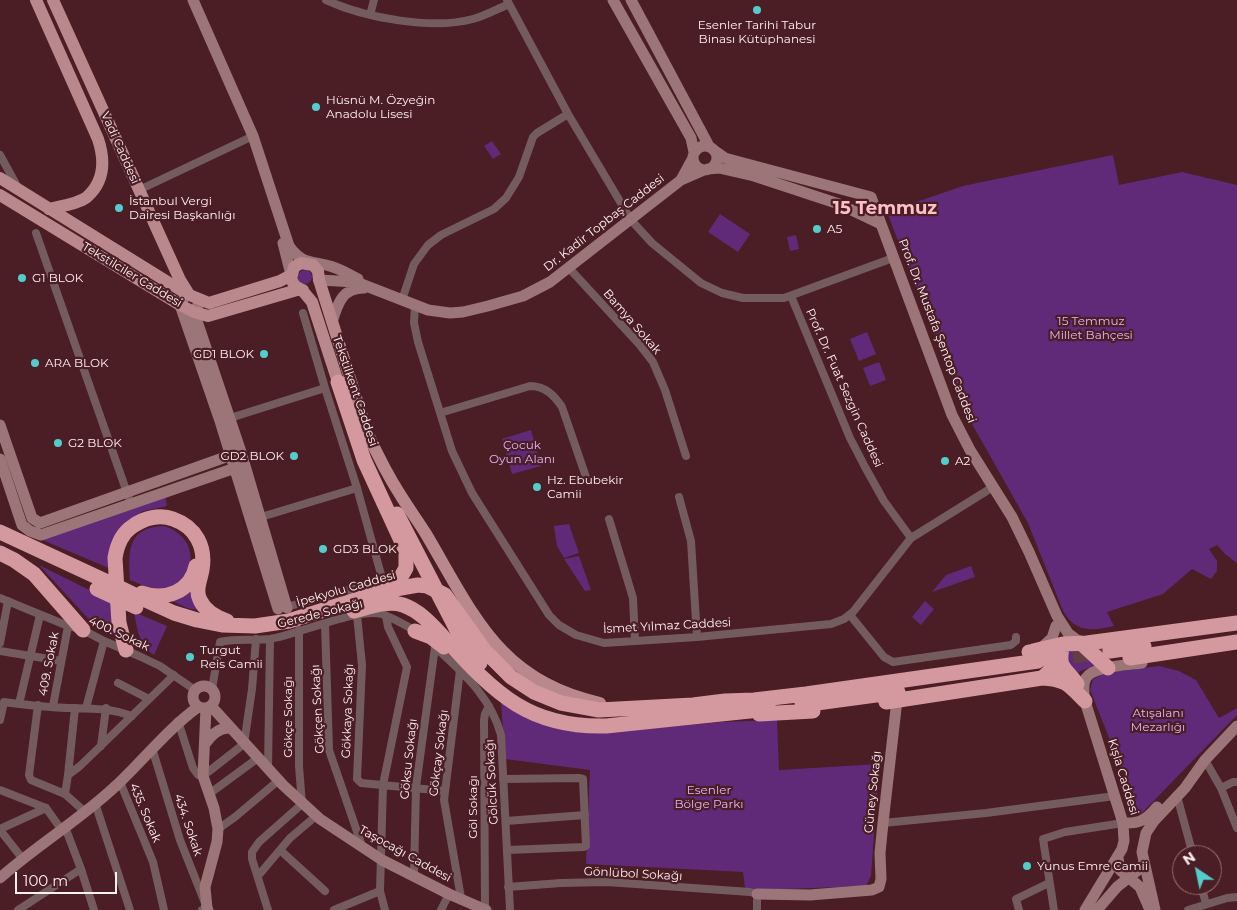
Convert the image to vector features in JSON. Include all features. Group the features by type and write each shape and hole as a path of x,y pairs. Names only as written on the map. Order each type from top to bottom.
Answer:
{"highway":[{"path":"331,385 469,651 491,676 535,703 567,715 625,724"},
{"path":"331,385 406,551 406,568 398,582 384,592"},
{"path":"132,653 119,624 115,558 116,549 123,534 129,528 147,518 170,517 187,526 195,533 204,553 198,587 200,601 213,615 240,625"},
{"path":"0,543 104,586 139,599 173,594 181,589 191,578 196,564 194,547 189,538 176,527 161,523 151,524 139,529 127,543 123,553 123,579 127,620 132,653"},
{"path":"0,532 104,586"},
{"path":"0,553 20,563 34,574 83,630"},
{"name":"İpekyolu Caddesi","path":"139,599 174,613 222,625 270,624 289,621 384,592 418,585 428,586 445,595 485,651 511,677 534,692 561,703 599,710 693,705 803,687 1038,662"},
{"name":"İpekyolu Caddesi","path":"139,599 166,621 213,634 238,635 279,632 379,604 404,605 424,617 467,670 521,708 540,717 581,726 606,726 715,715"},
{"path":"715,715 832,709 896,700 1038,662 1063,644 1237,623"},
{"path":"415,631 431,637 467,670"},
{"path":"1110,660 1237,632"},
{"path":"1081,643 1110,660 1237,642"},
{"path":"1063,644 1061,664 1076,683 1085,701"},
{"path":"715,715 822,703 1038,662 1067,684 1085,701"}],"main road":[{"name":"Vadi Caddesi","path":"36,0 98,139 103,156 101,174 97,185 86,198 50,209"},
{"name":"Vadi Caddesi","path":"53,0 189,299"},
{"name":"Tekstilkent Caddesi","path":"187,0 251,137 285,251 292,283 302,290 312,302 331,385"},
{"name":"Tekstilkent Caddesi","path":"193,0 251,137 289,246 296,255 318,271 319,280 367,432 378,456 463,599 495,645 530,676 548,686 583,700 635,708"},
{"path":"613,0 691,138 697,167 706,170"},
{"path":"631,0 712,149 716,162 706,170"},
{"path":"680,180 693,155 702,146 712,149"},
{"name":"Prof. Dr. Mustafa Şentop Caddesi","path":"712,149 725,158 871,197 952,416 970,450 1012,517 1051,605"},
{"path":"680,180 706,170 719,168 754,176 839,204 881,224"},
{"name":"Dr. Kadir Topbaş Caddesi","path":"373,288 428,310 450,313 488,306 523,296 550,282 680,180"},
{"name":"Tekstilciler Caddesi","path":"9,183 189,299 194,312 208,316 296,290 302,290"},
{"name":"Tekstilciler Caddesi","path":"1,196 189,299 209,303 280,281 291,275"},
{"path":"291,275 297,264 309,263 333,267 373,288"},
{"path":"302,290 314,287 319,280 348,281 373,288"},
{"path":"332,322 338,304 346,293 354,288 373,288"},
{"path":"189,299 283,609"},
{"path":"194,312 225,420"},
{"path":"0,425 32,518 40,523 240,467"},
{"path":"0,459 22,525 30,532 41,535 236,454"},
{"path":"1051,605 1063,644"},
{"path":"1051,605 1068,632 1081,643"},
{"path":"1038,662 1052,638 1056,626"},
{"path":"1085,701 1083,690 1086,678 1110,660 1237,649"},
{"path":"0,878 22,858 84,812 120,782 178,721 205,707 215,699 212,690 203,686 195,690 192,698 205,707"},
{"name":"Güney Sokağı","path":"757,894 810,895 872,890 879,887 881,879 880,853 896,700"},
{"name":"Kışla Caddesi","path":"1085,701 1124,823 1124,841 1118,858 1085,910"},
{"path":"205,707 203,776 217,818 218,829 217,842 205,887 206,909"},
{"name":"Taşocağı Caddesi","path":"205,707 231,728 242,745 258,758 316,816 382,860 485,910"},
{"path":"1124,823 1135,824 1143,821 1237,726"},
{"path":"205,744 216,732 231,728"},
{"path":"1155,910 1144,862 1143,844 1146,833 1205,760"},
{"path":"1118,858 1120,870 1140,886 1150,910"},
{"path":"1097,910 1117,887 1142,868 1144,862"}],"street":[{"path":"326,0 370,15 402,21 441,22 473,19 508,2 568,114 631,220 652,243 678,265 701,283 715,290 742,298 784,298 893,258"},
{"path":"352,9 354,0"},
{"path":"370,15 374,0"},
{"path":"402,300 414,264 428,245 441,234 494,209 506,198 519,177 534,137 537,133 568,114"},
{"path":"139,190 251,137"},
{"path":"0,155 9,183 1,196"},
{"path":"24,209 31,198"},
{"path":"36,233 129,499"},
{"name":"Bamya Sokak","path":"568,267 653,362 665,391 686,456"},
{"name":"Prof. Dr. Fuat Sezgin Caddesi","path":"791,296 850,438 884,501 911,538"},
{"name":"İsmet Yılmaz Caddesi","path":"415,305 414,323 452,452 472,492 549,615 559,625 576,635 604,643 819,626 839,621 850,615"},
{"path":"283,609 374,584 382,578 331,385 303,313"},
{"path":"225,420 331,385"},
{"path":"440,413 530,386 537,386 556,398 562,408 586,477"},
{"path":"993,487 911,538 850,615 884,657 893,662 1012,644 1016,641 1016,636"},
{"path":"256,519 357,488"},
{"path":"679,497 692,540 697,637"},
{"path":"609,519 633,598 635,641"},
{"path":"0,643 4,599"},
{"name":"400. Sokak","path":"4,599 68,626 83,630 132,653 174,675 195,690"},
{"name":"Gerede Sokağı","path":"212,690 220,642 270,639 356,615 380,614 386,616 415,631 435,647"},
{"path":"19,704 40,615"},
{"name":"Gökkaya Sokağı","path":"356,615 362,665 357,778 361,784 383,785"},
{"path":"385,910 380,891 383,785 407,667 386,616"},
{"name":"Gökçen Sokağı","path":"325,624 329,750 363,848"},
{"name":"409. Sokak","path":"53,706 68,626"},
{"name":"Gökçe Sokağı","path":"299,630 299,766 302,804"},
{"path":"178,721 193,768 198,775 203,776 242,745 252,689 256,639"},
{"path":"268,769 270,639"},
{"path":"86,708 104,641"},
{"name":"Gölcük Sokağı","path":"435,647 467,670 489,706 501,735 510,910"},
{"name":"Göksu Sokağı","path":"414,875 416,788 435,647"},
{"path":"0,651 61,661"},
{"name":"Gökçay Sokağı","path":"461,898 444,791 467,670"},
{"path":"68,775 101,746 174,675"},
{"path":"118,683 149,699"},
{"path":"0,720 4,702 75,708 106,708 132,716"},
{"path":"38,705 29,775 31,780 65,794 84,812"},
{"name":"Göl Sokağı","path":"485,910 484,720 489,706"},
{"path":"65,794 75,708"},
{"path":"101,746 106,708"},
{"name":"434. Sokak","path":"152,748 180,840 206,909"},
{"path":"209,794 258,758"},
{"path":"1205,760 1221,788 1237,828"},
{"path":"503,779 583,779 586,846 507,850"},
{"path":"218,829 279,780"},
{"name":"435. Sokak","path":"120,782 153,862 164,910"},
{"path":"1221,788 1232,782 1237,782"},
{"path":"383,785 444,791"},
{"path":"0,790 46,808 63,828 81,869 93,908 84,910"},
{"path":"883,823 986,813 1115,796"},
{"path":"1177,796 1190,845"},
{"path":"95,803 130,910"},
{"path":"268,910 252,859 252,852 259,842 302,804"},
{"path":"22,858 0,830 46,808"},
{"path":"506,821 585,815"},
{"path":"258,876 290,838 316,816"},
{"path":"1054,910 1042,839 1065,832 1124,823"},
{"path":"280,850 325,891"},
{"path":"18,910 81,869"},
{"name":"Gönlübol Sokağı","path":"508,887 607,882 757,894"},
{"path":"1019,910 1016,899 1049,883"},
{"path":"334,910 380,891"},
{"path":"440,910 449,894"},
{"path":"757,894 757,910"},
{"path":"1204,895 1206,904"},
{"path":"1188,910 1237,897"}],"green space":[{"path":"492,141 501,154 493,159 484,146"},
{"name":"15 Temmuz Millet Bahçesi","path":"1113,155 1119,185 1182,172 1237,185 1237,563 1217,545 1209,549 1217,561 1217,571 1211,579 1192,569 1163,594 1107,612 1114,626 1085,629 1073,623 1063,611 1028,523 972,424 928,319 887,212 963,186"},
{"path":"720,214 750,234 738,252 708,232"},
{"path":"796,235 799,249 790,251 787,237"},
{"path":"305,270 310,272 312,277 310,282 305,284 300,282 298,277 300,272"},
{"path":"867,332 876,354 859,361 850,339"},
{"path":"879,362 886,380 870,386 863,368"},
{"name":"Çocuk Oyun Alanı","path":"531,430 541,466 512,474 502,439"},
{"path":"165,495 167,506 143,511 122,526 111,569 40,539"},
{"path":"569,524 579,553 564,558 557,546 554,526"},
{"path":"164,526 177,532 186,541 190,552 187,572 181,581 171,587 159,589 130,580 129,559 133,542 143,531 152,527"},
{"path":"579,556 591,590 585,591 564,559"},
{"path":"39,565 113,602 121,640 95,626"},
{"path":"971,566 975,577 932,592 946,575"},
{"path":"193,586 206,612 187,608 168,599"},
{"path":"925,601 934,609 921,625 912,617"},
{"path":"134,612 167,626 154,655 142,642"},
{"path":"1072,650 1083,654 1095,666 1080,671 1077,676 1066,664 1067,653"},
{"name":"Atışalanı Mezarlığı","path":"1159,666 1179,671 1196,680 1219,718 1237,708 1237,715 1140,815 1090,690 1093,679 1106,673"},
{"name":"Esenler Bölge Parkı","path":"501,702 609,732 722,722 777,720 779,770 879,764 871,876 866,886 760,890 745,888 743,872 586,864 590,770 505,759"}],"tunnel":[{"path":"1050,659 1110,651"}],"place":[{"name":"Esenler Tarihi Tabur Binası Kütüphanesi","path":"757,10"},
{"name":"Hüsnü M. Özyeğin Anadolu Lisesi","path":"316,107"},
{"name":"İstanbul Vergi Dairesi Başkanlığı","path":"119,208"},
{"name":"A5","path":"817,229"},
{"name":"G1 BLOK","path":"22,278"},
{"name":"GD1 BLOK","path":"264,354"},
{"name":"ARA BLOK","path":"35,363"},
{"name":"G2 BLOK","path":"58,443"},
{"name":"GD2 BLOK","path":"294,456"},
{"name":"A2","path":"945,461"},
{"name":"Hz. Ebubekir Camii","path":"537,487"},
{"name":"GD3 BLOK","path":"323,549"},
{"name":"Turgut Reis Camii","path":"190,657"},
{"name":"Yunus Emre Camii","path":"1027,866"}],"district":[{"name":"15 Temmuz","path":"885,209"}]}
